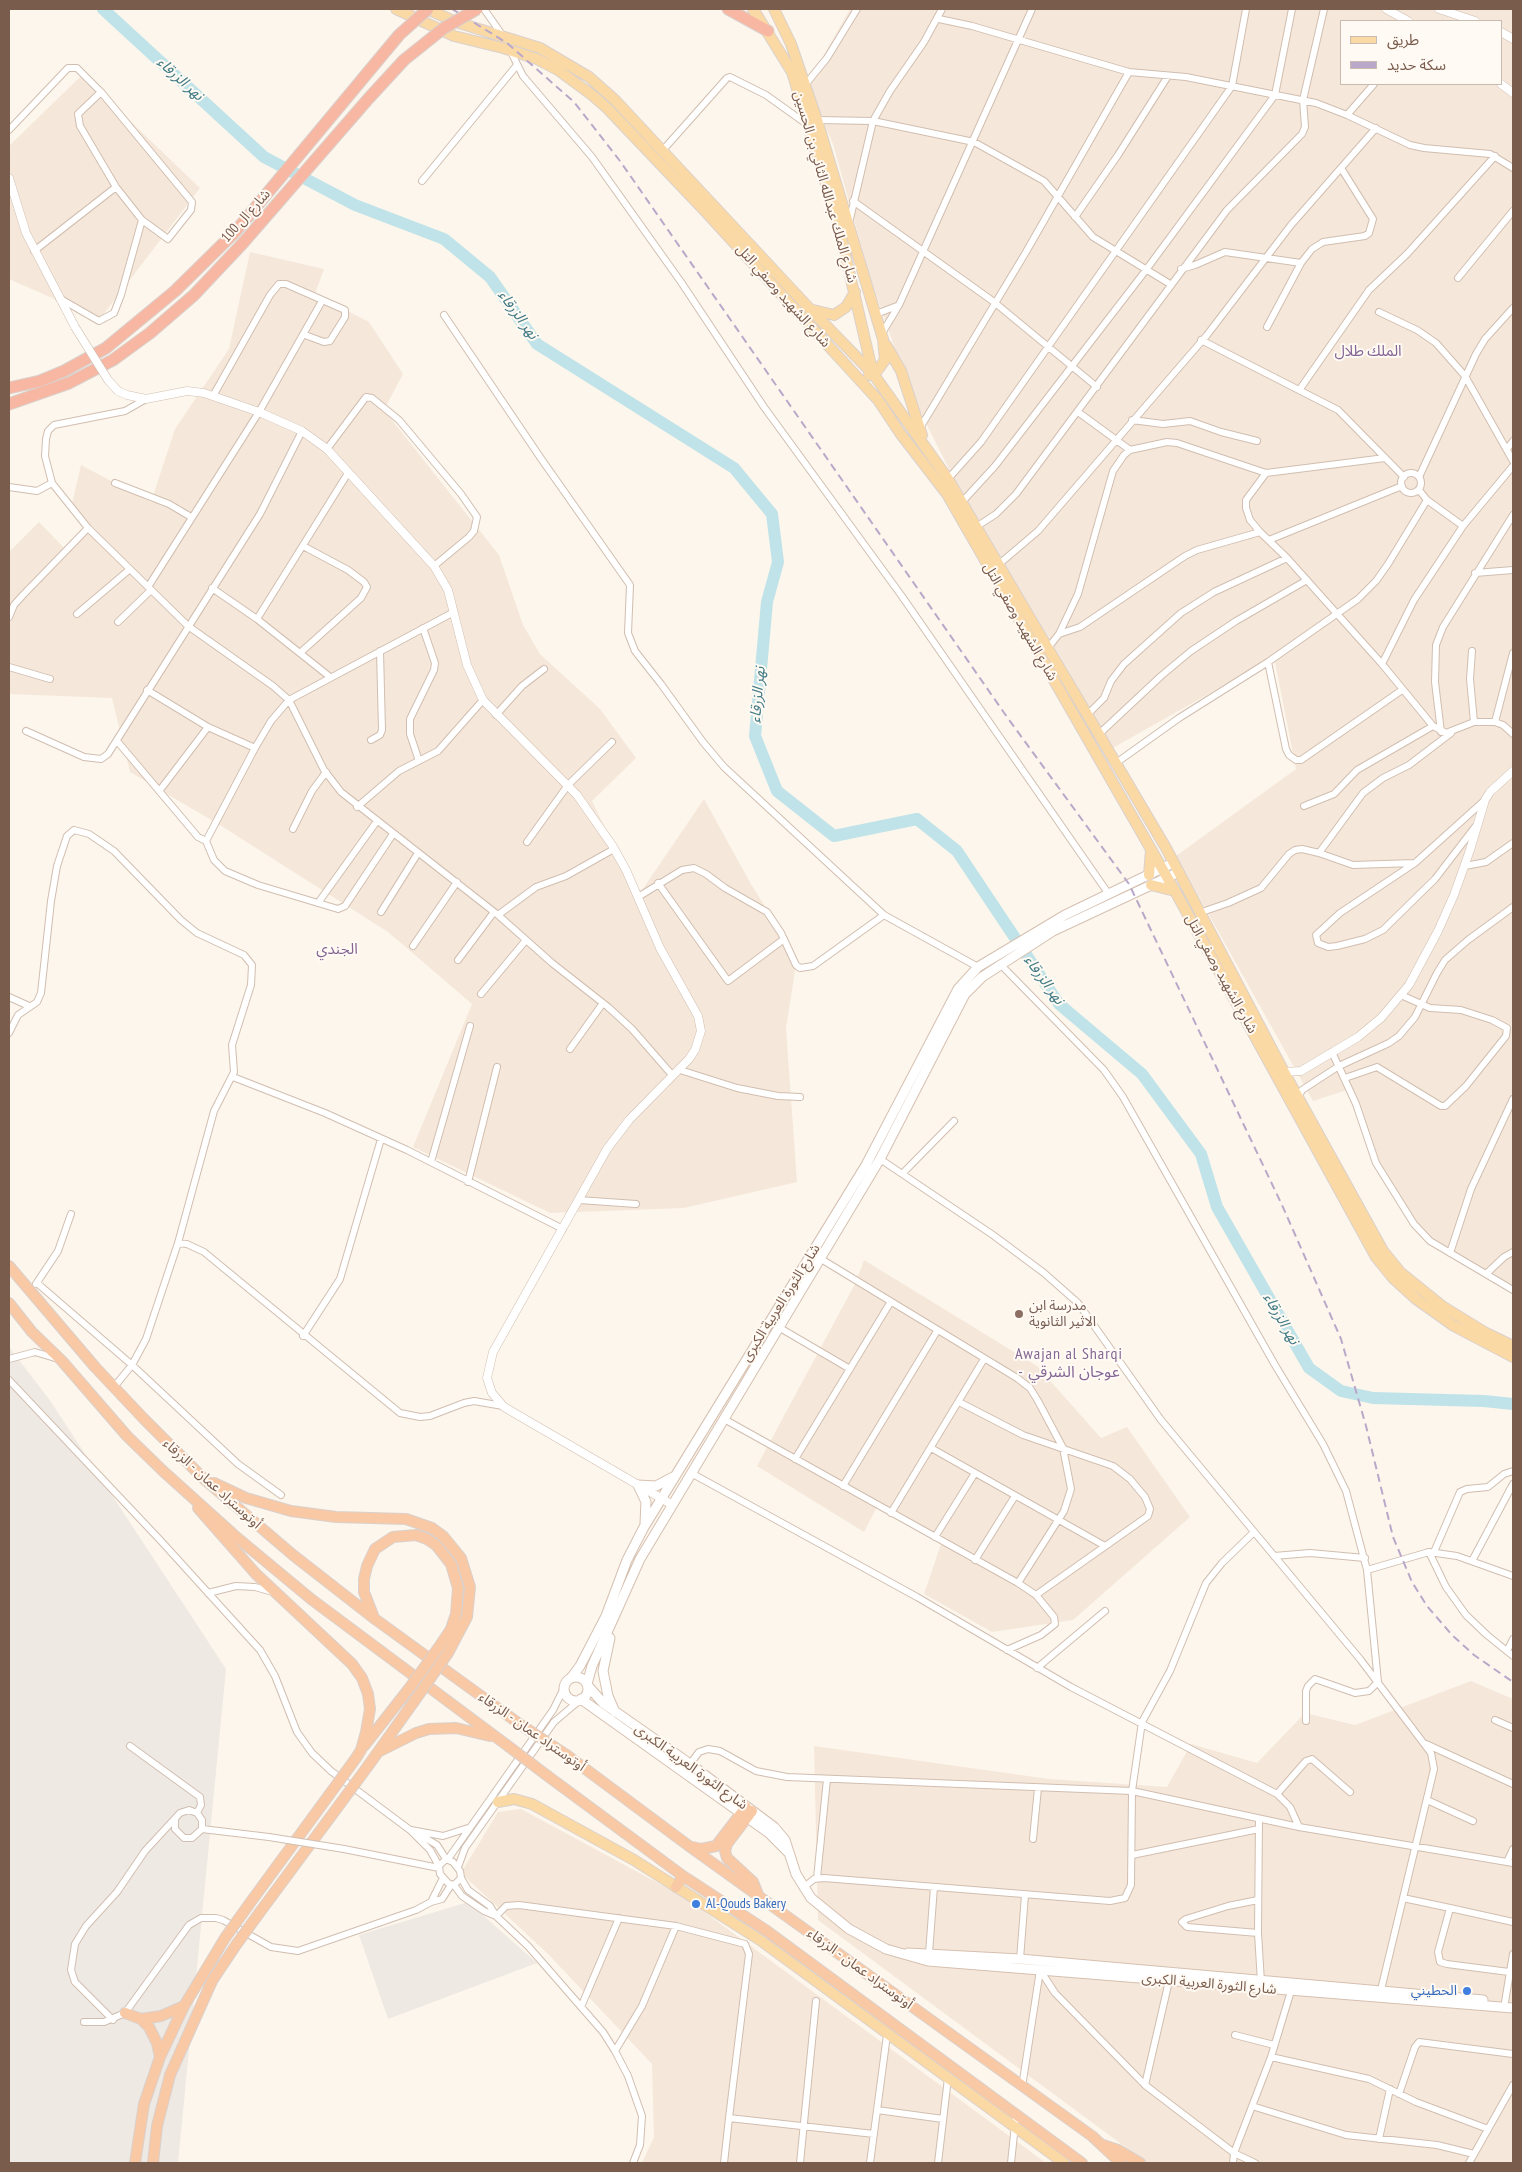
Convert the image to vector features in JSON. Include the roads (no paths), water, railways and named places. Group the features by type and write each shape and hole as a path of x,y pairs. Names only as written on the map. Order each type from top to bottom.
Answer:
{"highway":[{"name":"شارع ال 100","path":"9,388 40,381 64,372 106,348 175,291 235,232 276,186 399,35 428,9"},
{"name":"شارع ال 100","path":"9,404 69,383 113,360 150,333 194,294 243,243 404,60 444,28 478,9"},
{"path":"728,9 768,31"},
{"name":"أوتوستراد عمان - الزرقاء","path":"9,1266 114,1387 204,1478 293,1555 374,1619 521,1725 568,1756 759,1897 1102,2145 1121,2163"},
{"name":"أوتوستراد عمان - الزرقاء","path":"9,1303 32,1332 62,1361 127,1436 189,1495 266,1563 311,1599 683,1876 767,1931 1016,2121 1082,2163"},
{"path":"153,2163 158,2126 170,2075 212,1981 236,1945 368,1766 448,1653 467,1617 470,1587 461,1558 443,1536 432,1528 406,1519 336,1517 291,1511 246,1498 204,1478"},
{"path":"189,1495 216,1531 274,1592 352,1664 362,1678 368,1694 370,1709 359,1754"},
{"path":"135,2163 144,2104 160,2057 184,2006 225,1938 411,1686 450,1628 456,1614 458,1588 451,1564 436,1545 416,1536 393,1537 375,1549 366,1566 364,1579 364,1592 374,1619"},
{"path":"378,1752 416,1733 429,1729 456,1728 494,1736"},
{"path":"689,1846 701,1849 716,1846 746,1812"},
{"path":"746,1812 726,1844 725,1851 727,1858 753,1882 759,1897"},
{"path":"676,1887 683,1876"},
{"path":"914,2009 920,2000"},
{"path":"125,2013 141,2019 160,2016 184,2006"},
{"path":"141,2019 155,2038 160,2057"},
{"name":"أوتوستراد عمان - الزرقاء","path":"1102,2145 1118,2150 1140,2163"}],"main road":[{"name":"شارع الشهيد وصفي التل","path":"396,9 454,36 537,59 558,70 607,108 705,211 878,400 900,433 947,494 1165,873 1385,1269 1402,1288 1447,1322 1513,1357"},
{"name":"شارع الشهيد وصفي التل","path":"428,9 456,22 540,48 589,77 616,100 808,308 874,375 925,443 948,479 1116,763 1179,872 1298,1098 1392,1263 1442,1306 1486,1333 1513,1346"},
{"name":"شارع الملك عبدالله الثاني بن الحسين","path":"753,9 792,72 813,123 849,226 882,337 885,360 874,375"},
{"name":"شارع الملك عبدالله الثاني بن الحسين","path":"774,9 791,44 805,85 855,292 878,400"},
{"path":"808,308 834,315 846,307 855,292"},
{"path":"882,337 899,368 925,443"},
{"path":"855,374 874,375"},
{"path":"1150,880 1151,849"},
{"path":"1165,873 1173,863"},
{"path":"1035,938 1165,873 1179,872"},
{"path":"1015,950 1108,893 1150,880 1175,891"},
{"name":"شارع الثورة العربية الكبرى","path":"571,1678 598,1632 627,1560 644,1528 882,1137 952,999 978,967 1015,950"},
{"name":"شارع الثورة العربية الكبرى","path":"1015,950 1001,965 982,977 958,1006 880,1159 780,1328 671,1504 640,1559 592,1666 587,1685 597,1698 690,1764 746,1812 788,1852 803,1888 819,1907 849,1929 873,1943 928,1961 1290,1991 1509,2002"},
{"path":"638,1485 650,1487 662,1484 677,1474"},
{"path":"638,1485 646,1502 647,1515 644,1528"},
{"path":"614,1620 603,1671 608,1696 615,1712"},
{"path":"579,1677 587,1685 586,1695 581,1700 574,1700 568,1697 564,1688 566,1682 571,1678 579,1677"},
{"name":"شارع الثورة العربية الكبرى","path":"581,1700 746,1812"},
{"path":"498,1802 514,1799 532,1804 614,1847 760,1940 887,2035 948,2078 1016,2121 1064,2163"},
{"name":"شارع الثورة العربية الكبرى","path":"906,1954 929,1953 1020,1959 1513,2008"}],"street":[{"path":"484,9 504,36 509,50 528,82 592,157 681,282 764,407 896,587 1108,893"},
{"path":"805,85 827,58 857,9"},
{"path":"849,226 853,201 873,121 890,91 939,19 942,9"},
{"path":"882,337 899,305 974,142 1032,9"},
{"path":"948,479 981,442 1232,86 1246,9"},
{"path":"962,502 995,466 1146,270 1275,95 1292,9"},
{"path":"976,527 990,519 1008,504 1097,387 1181,269 1227,210 1302,134 1304,127 1303,100 1324,9"},
{"path":"1386,9 1406,20"},
{"path":"1439,9 1472,20"},
{"path":"939,19 972,26 1129,72 1232,86 1303,100 1347,114 1416,147 1476,151 1495,156 1513,168"},
{"path":"1502,33 1513,39"},
{"path":"422,181 518,65"},
{"path":"9,130 68,68 77,68 101,92 192,202 191,210 168,240 142,220 116,187 80,126 78,118 80,112 101,92"},
{"path":"920,428 994,302 1026,252 1129,72"},
{"path":"1074,217 1118,155 1168,76"},
{"path":"662,150 726,78 730,77 766,95 813,123 873,121 974,142 1044,181 1093,237 1116,253 1170,284"},
{"path":"1347,114 1373,85"},
{"path":"1502,85 1513,93"},
{"path":"998,565 1038,531 1201,340 1264,259 1376,128"},
{"path":"1300,389 1369,290 1407,254 1495,156"},
{"path":"1266,327 1300,263 1312,250 1323,242 1365,236 1369,233 1373,220 1341,168"},
{"path":"9,179 26,233 34,251 75,327 108,380 118,391 146,399"},
{"path":"34,251 116,187"},
{"path":"853,201 994,302 1049,345 1097,387"},
{"path":"1458,278 1513,211"},
{"path":"58,297 98,321 114,313 121,295 142,220"},
{"path":"1181,269 1225,252 1300,263"},
{"path":"213,396 270,295 279,284 286,284 322,301 344,308 344,317 330,340 324,342 305,336"},
{"path":"118,622 149,589 191,517 259,412 305,336 322,301"},
{"path":"876,314 899,305"},
{"path":"1404,476 1402,486 1405,491 1410,494 1419,490 1421,486 1419,477 1465,376 1485,339 1513,308"},
{"path":"1379,312 1428,336 1465,376 1513,461"},
{"path":"444,315 542,460 630,584 628,633 635,651 703,742 724,766 884,915 978,967"},
{"path":"1201,340 1300,389 1344,416 1404,476"},
{"path":"671,1504 504,1407 494,1398 488,1383 489,1366 493,1352 611,1144 629,1120 680,1070 695,1050 701,1032 701,1025 696,1011 660,948 638,897 614,849 568,785 483,700 467,665 448,590 434,566 327,449 302,431 259,412 213,396 187,391 146,399 125,411 54,425 48,431 45,456 52,484 88,528 188,626 273,686 289,700 326,772 341,792 376,822 496,913 603,1003 632,1029 673,1076"},
{"path":"327,449 366,397 372,398 398,420 472,506 477,516 474,531 469,537 434,566"},
{"path":"1078,412 1130,450"},
{"path":"1132,420 1163,424 1190,421 1221,432 1257,441"},
{"path":"26,731 94,760 101,759 108,754 260,514 302,431"},
{"path":"1507,449 1513,441"},
{"path":"1048,648 1059,634 1078,594 1113,471 1124,455 1130,450 1167,442 1177,443 1266,473 1385,458"},
{"path":"1382,664 1414,600 1462,526 1513,466"},
{"path":"257,619 348,473"},
{"path":"1266,473 1246,500 1246,508 1260,532 1287,558 1382,664 1433,726 1440,732 1453,732"},
{"path":"1404,476 1411,474 1419,477"},
{"path":"115,483 169,504 191,517"},
{"path":"9,487 37,491 52,484"},
{"path":"1269,540 1402,486"},
{"path":"1419,490 1427,500 1462,526"},
{"path":"1116,763 1179,718 1268,662 1358,600 1376,581 1427,500"},
{"path":"1440,732 1435,682 1436,645 1443,627 1513,515"},
{"path":"9,617 11,605 88,528"},
{"path":"1059,634 1080,627 1170,564 1197,550 1260,532"},
{"path":"300,653 361,598 367,587 364,582 348,570 303,546"},
{"path":"1087,716 1104,698 1111,681 1124,664 1180,612 1214,592 1287,558"},
{"path":"77,614 130,569"},
{"path":"1475,573 1513,570"},
{"path":"1098,735 1161,676 1191,651 1236,621 1307,580"},
{"path":"212,588 257,619 330,677"},
{"path":"206,841 255,748 271,721 289,700 454,612"},
{"path":"419,761 410,734 410,719 434,670 435,662 423,628"},
{"path":"371,740 380,735 382,730 380,651"},
{"path":"1472,651 1470,680 1474,722"},
{"path":"1495,722 1513,653"},
{"path":"1268,662 1286,749 1289,755 1296,760 1301,760 1402,690"},
{"path":"9,667 50,679"},
{"path":"496,714 522,686 544,669"},
{"path":"147,690 208,727 255,748"},
{"path":"358,807 394,775 438,751 483,700"},
{"path":"1319,853 1367,789 1383,778 1409,765 1453,732 1474,722 1495,722 1503,725 1513,734"},
{"path":"1304,806 1334,794 1358,770 1433,726"},
{"path":"160,790 208,727"},
{"path":"116,741 160,790 198,837 206,841 214,860 225,871 258,885 338,909 345,906 394,834"},
{"path":"527,842 568,785 612,742"},
{"path":"1284,1072 1300,1071 1370,1028 1409,985 1438,931 1465,866 1485,800 1490,792 1513,771"},
{"path":"293,829 312,791 326,772"},
{"path":"1477,825 1436,879 1384,930 1374,936 1337,946 1328,947 1318,944 1316,935 1340,913 1415,863 1485,800"},
{"path":"318,903 376,822"},
{"path":"9,1032 18,1015 36,1002 41,993 51,901 62,847 69,834 81,831 114,851 169,909 197,933 244,955 249,960 253,976 232,1045 233,1077 214,1111 178,1244 146,1340 132,1365 114,1387"},
{"path":"1465,866 1486,862 1513,843"},
{"path":"458,960 496,913 536,886 566,876 614,849"},
{"path":"1199,913 1228,903 1261,888 1289,854 1295,850 1302,849 1319,853 1353,865 1415,863"},
{"path":"381,912 418,853"},
{"path":"638,897 682,870 698,870 734,894 763,908 775,923 796,965 806,969 844,945 884,915"},
{"path":"413,946 457,882"},
{"path":"658,883 728,982 784,939"},
{"path":"1298,1098 1302,1090 1339,1066 1389,1043 1399,1036 1411,1022 1445,960 1468,940 1513,908"},
{"path":"481,994 526,940"},
{"path":"1001,965 1104,1070 1123,1096 1275,1365 1336,1468 1355,1517 1365,1558 1378,1682"},
{"path":"1345,1078 1376,1067 1445,1106 1466,1086 1506,1036 1507,1028 1474,1014 1420,1005 1401,995"},
{"path":"9,997 29,1006"},
{"path":"570,1049 603,1003"},
{"path":"431,1162 470,1026"},
{"path":"1332,1052 1345,1078 1376,1163 1394,1194 1425,1237 1513,1290"},
{"path":"468,1182 497,1067"},
{"path":"680,1070 738,1088 778,1096 800,1097"},
{"path":"233,1077 325,1113 431,1162 563,1229"},
{"path":"1450,1253 1471,1189 1513,1098"},
{"path":"903,1173 954,1120"},
{"path":"303,1336 340,1279 381,1140"},
{"path":"880,1159 992,1234 1044,1273 1078,1303 1161,1420 1378,1682 1425,1743 1434,1765 1404,1898 1379,1995"},
{"path":"579,1200 636,1204"},
{"path":"30,1291 58,1251 71,1214"},
{"path":"178,1244 187,1244 204,1252 303,1336 400,1413 415,1417 430,1416 464,1402 474,1401 484,1401 504,1407"},
{"path":"1486,1274 1504,1257 1513,1252"},
{"path":"821,1259 890,1303 1017,1378 1030,1388 1063,1448 1071,1488 1068,1502 1058,1520 1018,1583"},
{"path":"37,1282 132,1365 232,1459 281,1495"},
{"path":"795,1459 890,1303"},
{"path":"780,1328 850,1369"},
{"path":"843,1486 937,1331"},
{"path":"9,1359 35,1352 62,1361"},
{"path":"891,1513 984,1359"},
{"path":"9,1380 208,1593 266,1658 297,1732 312,1753 331,1771 410,1830 430,1850 443,1878 453,1885 462,1896 484,1911 496,1916"},
{"path":"959,1402 1023,1436 1112,1466 1130,1479 1149,1503 1148,1516 1036,1595"},
{"path":"724,1419 1018,1583 1036,1595 1054,1617 1055,1624 1041,1635 1007,1650"},
{"path":"931,1448 1105,1546"},
{"path":"1513,1471 1504,1474 1488,1487 1467,1489 1460,1492 1431,1552 1436,1570 1456,1602 1475,1624 1510,1654 1513,1639"},
{"path":"691,1473 917,1597 1037,1668 1106,1706 1142,1722 1277,1794 1290,1806 1299,1826"},
{"path":"935,1537 975,1473"},
{"path":"1472,1561 1513,1484"},
{"path":"975,1560 1014,1496"},
{"path":"803,1888 816,1878 1025,1895 1120,1900 1130,1890 1132,1791 1142,1722 1170,1671 1206,1583 1222,1563 1254,1532"},
{"path":"1367,1570 1431,1552 1472,1561 1513,1576"},
{"path":"1274,1556 1310,1553 1365,1558"},
{"path":"208,1593 236,1586 255,1587 274,1592"},
{"path":"1037,1668 1105,1611"},
{"path":"1306,1721 1306,1691 1308,1686 1315,1680 1355,1693 1369,1691 1378,1682"},
{"path":"439,1867 447,1859 554,1710 564,1688"},
{"path":"581,1700 558,1717 465,1848 458,1867 461,1878 468,1890 490,1906 496,1916 533,1951 603,2032 615,2051 628,2076 642,2116 640,2145 633,2163"},
{"path":"1495,1720 1513,1728"},
{"path":"1425,1743 1513,1784"},
{"path":"130,1746 200,1797 201,1805 197,1813"},
{"path":"690,1764 698,1752 714,1749 729,1755 748,1767 768,1774 827,1779 1132,1791 1259,1819 1510,1863 1513,1849"},
{"path":"1277,1794 1310,1759 1319,1762 1350,1792"},
{"path":"816,1878 827,1779"},
{"path":"1033,1839 1038,1788"},
{"path":"1427,1800 1473,1821"},
{"path":"113,2020 75,1982 71,1970 75,1944 86,1926 117,1892 145,1851 175,1820 184,1811 197,1813 202,1820 202,1829 192,1838 184,1838 175,1829 175,1820"},
{"path":"1259,1819 1258,1933 1261,1982"},
{"path":"410,1830 443,1836 470,1827"},
{"path":"202,1829 344,1849 439,1867"},
{"path":"1132,1855 1259,1829"},
{"path":"410,1830 432,1841 447,1859 458,1867"},
{"path":"431,1902 443,1878"},
{"path":"84,2022 98,2023 113,2020 125,2013 189,1925 201,1918 223,1920 271,1947 298,1951 410,1913 446,1896 453,1885 461,1878"},
{"path":"929,1953 934,1887"},
{"path":"1020,1959 1025,1895"},
{"path":"1404,1898 1513,1922"},
{"path":"1258,1900 1228,1906 1186,1919 1182,1922 1187,1927 1258,1933"},
{"path":"496,1916 501,1909 512,1905 619,1918 676,1926 735,1940 749,1948 724,2163"},
{"path":"1450,1908 1438,1952 1440,1962 1509,1972"},
{"path":"581,2007 619,1918"},
{"path":"615,2051 642,2006 676,1926"},
{"path":"1509,2002 1509,1972 1513,1954"},
{"path":"1040,1970 1055,1993 1145,2085 1234,2153 1255,2163"},
{"path":"1022,2087 1040,1970"},
{"path":"1145,2085 1169,1981"},
{"path":"1233,2163 1234,2153 1271,2057 1290,1991"},
{"path":"800,2163 816,2001"},
{"path":"870,2163 887,2035"},
{"path":"1234,2036 1274,2045"},
{"path":"1399,2094 1415,2047 1419,2042 1436,2042 1513,2054"},
{"path":"1271,2057 1359,2076 1488,2130"},
{"path":"938,2163 948,2078"},
{"path":"1469,2163 1513,2085"},
{"path":"1378,2139 1390,2089"},
{"path":"1252,2106 1337,2132 1378,2139 1437,2145 1474,2154"},
{"path":"877,2110 943,2119"},
{"path":"729,2118 874,2134"},
{"path":"1011,2163 1016,2121"}],"waterway":[{"name":"نهر الزرقاء","path":"103,9 264,157 355,205 444,239 490,277 537,344 734,468 772,514 778,562 767,602 755,736 777,791 834,836 917,819 957,851 1059,1004 1142,1074 1201,1154 1217,1207 1309,1368 1341,1391 1373,1398 1484,1401 1513,1404"}],"railway":[{"path":"452,9 507,43 574,102 620,161 1007,717 1129,884 1282,1205 1341,1339 1366,1426 1393,1537 1412,1582 1427,1606 1452,1635 1474,1655 1513,1682"}],"place":[{"name":"مدرسة ابن الاثير الثانوية","path":"1019,1314"},
{"name":"Al-Qouds Bakery","path":"696,1904"},
{"name":"الحطيني","path":"1467,1991"}],"district":[{"name":"الملك طلال","path":"1368,352"},
{"name":"الجندي","path":"337,950"},
{"name":"Awajan al Sharqi - عوجان الشرقي","path":"1069,1363"}]}
